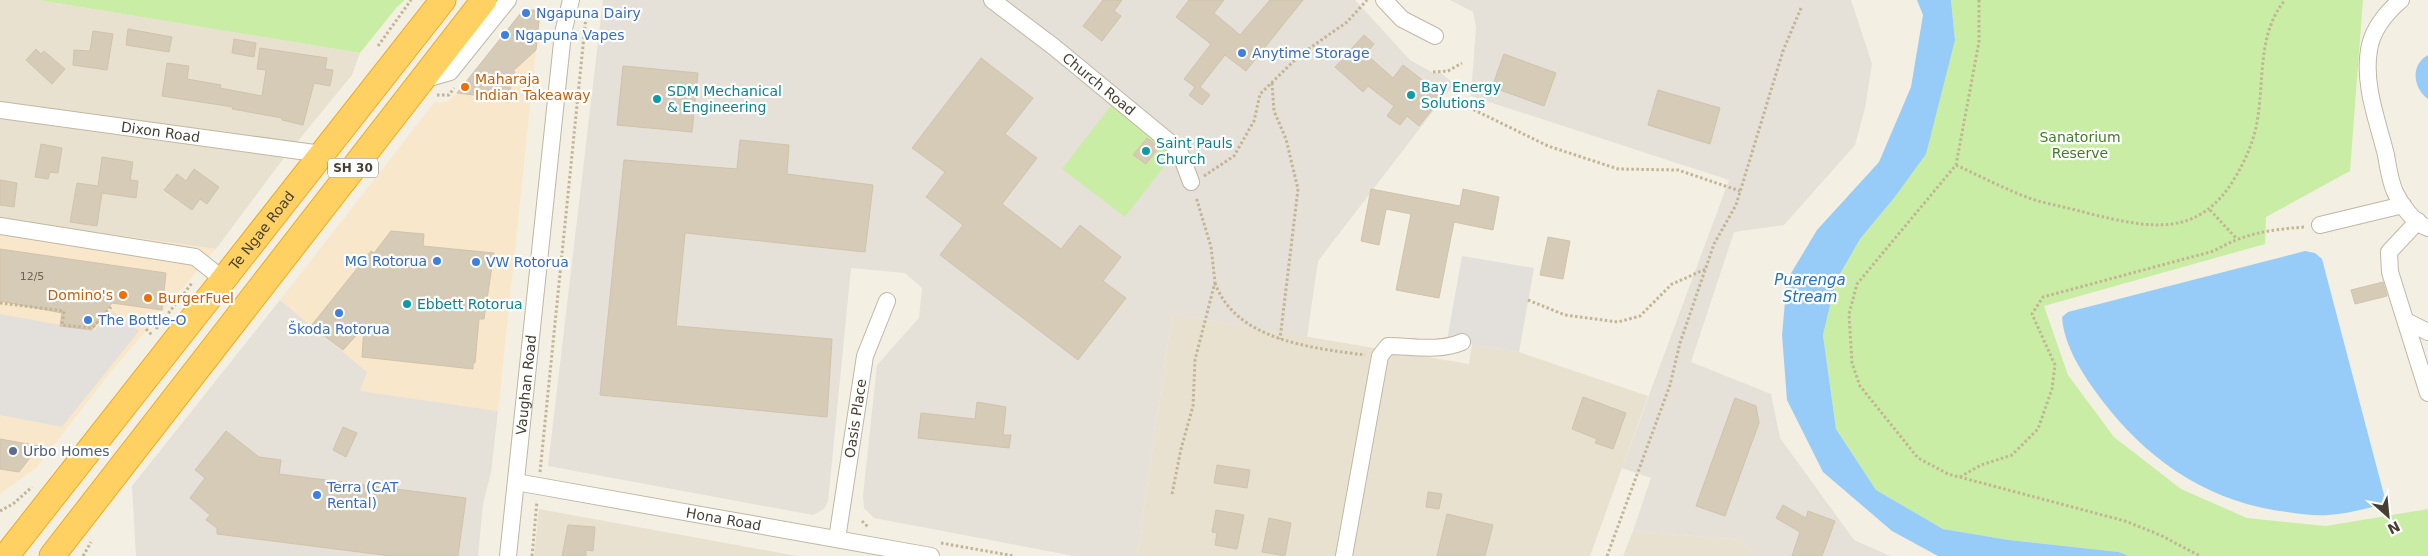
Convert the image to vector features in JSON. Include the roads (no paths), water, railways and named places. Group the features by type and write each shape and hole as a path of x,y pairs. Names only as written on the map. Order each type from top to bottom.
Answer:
{"highway":[{"name":"Te Ngae Road","path":"8,547 224,280 443,0"},
{"name":"SH 30","path":"52,556 484,0"}],"street":[{"path":"422,80 450,72 508,0"},
{"name":"Vaughan Road","path":"560,0 563,33"},
{"name":"Vaughan Road","path":"508,556 563,33 572,0"},
{"name":"Church Road","path":"992,0 1062,53 1179,150 1191,182"},
{"path":"1384,0 1402,18 1435,36"},
{"path":"2401,0 2388,11 2376,30 2369,48 2367,66 2370,89 2394,191 2403,205 2423,225 2389,252 2390,272 2428,393"},
{"name":"Dixon Road","path":"0,110 322,154"},
{"path":"2320,225 2403,205"},
{"path":"0,226 195,257 224,280"},
{"name":"Oasis Place","path":"836,539 864,356 887,301"},
{"path":"2406,321 2428,332"},
{"path":"1344,556 1380,356 1388,346 1418,348 1454,346 1462,342"},
{"name":"Hona Road","path":"516,482 932,556"}],"water":[{"name":"Puarenga Stream","path":"1917,0 1951,0 1955,40 1926,154 1894,198 1860,239 1836,281 1823,335 1836,429 1876,490 1943,529 2009,540 2119,552 2129,556 1938,556 1892,531 1823,472 1787,400 1782,335 1787,280 1817,230 1879,162 1911,87 1923,15"},
{"path":"2428,55 2428,99 2419,89 2416,70 2422,59"},
{"path":"2305,251 2315,253 2322,259 2384,495 2381,505 2341,514 2308,515 2258,507 2232,499 2182,475 2138,441 2101,399 2076,361 2067,339 2062,317 2068,312"}],"place":[{"name":"Ngapuna Dairy","path":"526,13"},
{"name":"Ngapuna Vapes","path":"505,35"},
{"name":"Anytime Storage","path":"1242,53"},
{"name":"Maharaja Indian Takeaway","path":"465,87"},
{"name":"Bay Energy Solutions","path":"1411,95"},
{"name":"SDM Mechanical & Engineering","path":"657,99"},
{"name":"Saint Pauls Church","path":"1146,151"},
{"name":"MG Rotorua","path":"437,261"},
{"name":"VW Rotorua","path":"476,262"},
{"name":"Domino's","path":"123,295"},
{"name":"BurgerFuel","path":"148,298"},
{"name":"Ebbett Rotorua","path":"407,304"},
{"name":"Škoda Rotorua","path":"339,313"},
{"name":"The Bottle-O","path":"88,320"},
{"name":"Urbo Homes","path":"13,451"},
{"name":"Terra (CAT Rental)","path":"317,495"}],"park label":[{"name":"Sanatorium Reserve","path":"2080,146"}]}
